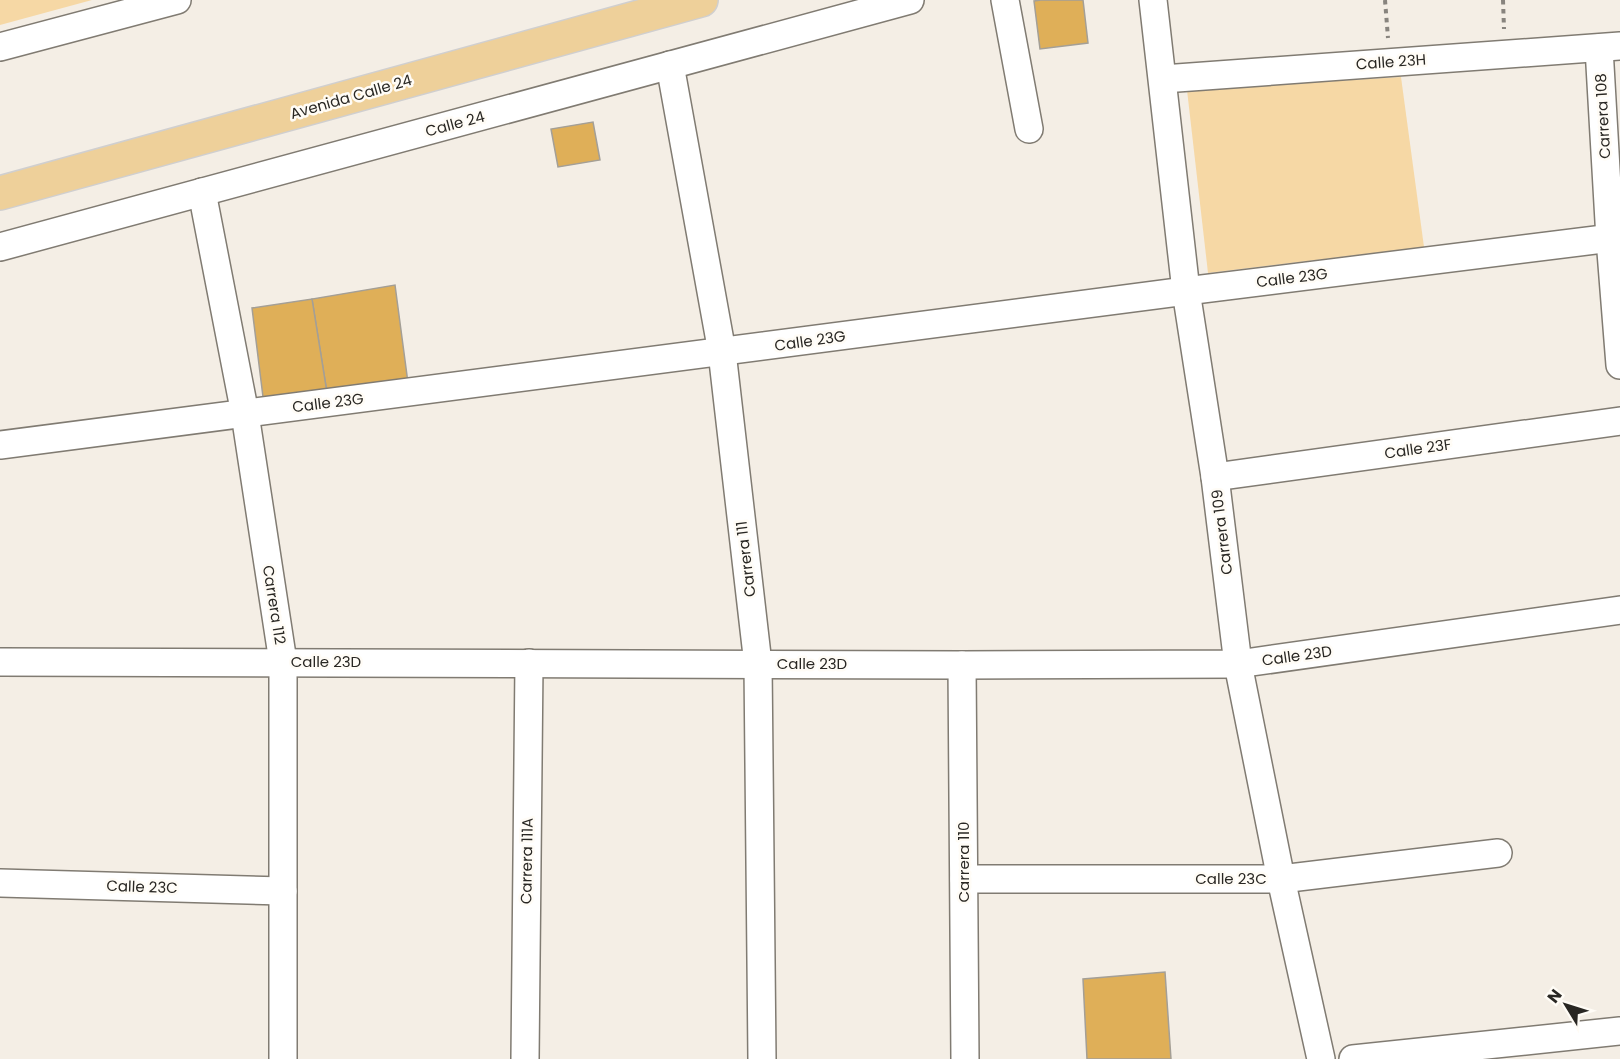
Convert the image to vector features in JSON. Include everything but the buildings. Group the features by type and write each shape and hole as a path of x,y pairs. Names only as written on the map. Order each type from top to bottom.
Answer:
{"main road":[{"name":"Avenida Calle 24","path":"0,193 701,0"}],"street":[{"path":"0,47 177,0"},
{"name":"Calle 24","path":"0,247 910,0"},
{"path":"1005,0 1029,129"},
{"name":"Carrera 109","path":"1153,0 1186,291 1215,477 1238,664 1281,879 1321,1059"},
{"name":"Calle 23H","path":"1163,80 1610,47"},
{"name":"Carrera 108","path":"1610,47 1620,364"},
{"name":"Carrera 111","path":"670,65 722,352 758,664 762,1059"},
{"name":"Carrera 112","path":"202,192 245,414 283,662 283,1059"},
{"name":"Calle 23G","path":"0,445 1186,291 1615,238"},
{"name":"Calle 23F","path":"1215,477 1620,421"},
{"name":"Calle 23D","path":"0,662 1238,664 1620,610"},
{"name":"Carrera 111A","path":"525,1059 529,663"},
{"name":"Carrera 110","path":"962,665 965,1059"},
{"name":"Calle 23C","path":"964,879 1281,879 1498,853"},
{"name":"Calle 23C","path":"0,882 283,891"},
{"path":"1353,1059 1620,1031"}],"path":[{"path":"1385,0 1389,63"}],"shaded area":[{"path":"0,0 92,0 0,25"},
{"path":"1401,77 1424,247 1208,273 1187,90"}]}
